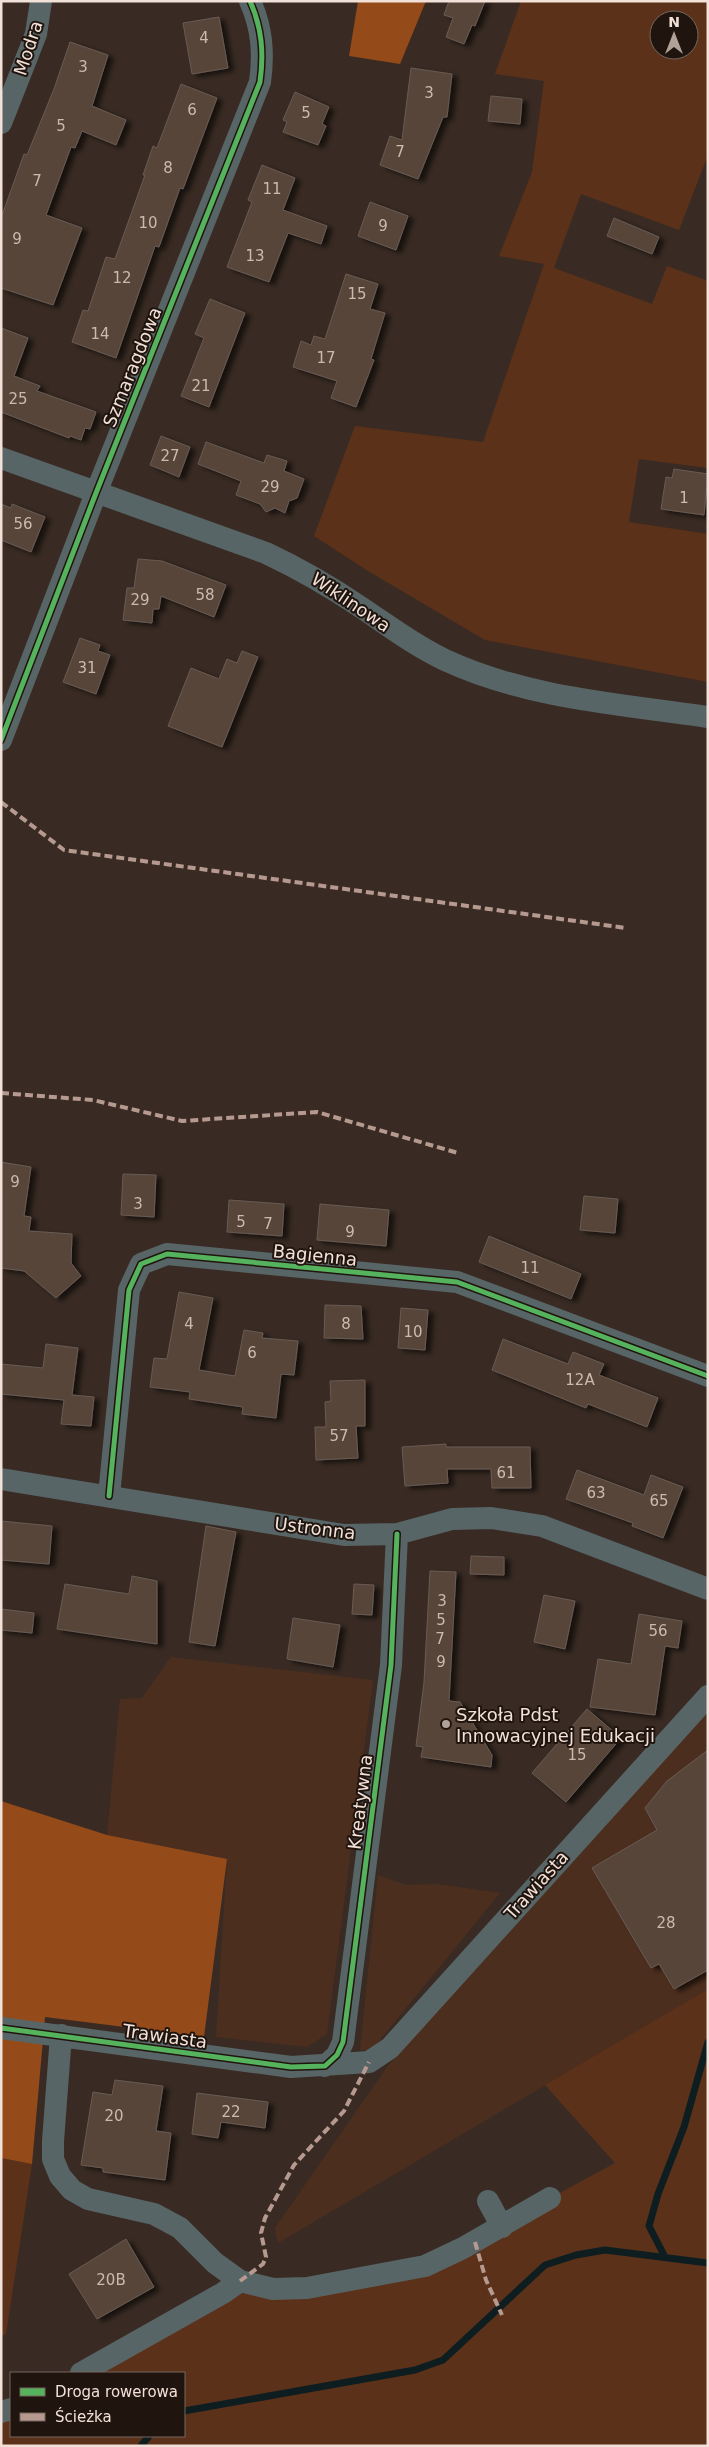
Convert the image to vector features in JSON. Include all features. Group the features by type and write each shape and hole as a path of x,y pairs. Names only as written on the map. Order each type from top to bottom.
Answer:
{"street":[{"name":"Modra","path":"1,123 36,34 41,1"},
{"name":"Szmaragdowa","path":"1,740 6,711 96,493 260,82 263,61 261,37 250,1"},
{"name":"Wiklinowa","path":"1,458 266,553 308,573 409,641 445,660 490,679 539,692 708,717"},
{"name":"Bagienna","path":"109,1496 129,1290 141,1264 167,1254 457,1282 708,1376"},
{"name":"Ustronna","path":"1,1479 344,1535 397,1534 452,1519 491,1518 542,1526 708,1589"},
{"name":"Kreatywna","path":"325,2066 336,2055 343,2042 391,1665 397,1534"},
{"name":"Trawiasta","path":"1,2028 292,2067 369,2062 390,2048 708,1696"},
{"path":"61,2035 53,2141 54,2159 60,2176 72,2190 88,2199 154,2214 180,2228 214,2263 240,2281 273,2289 307,2288 425,2266 502,2227 550,2198"},
{"path":"488,2200 502,2227"},
{"path":"83,2372 240,2281"}],"shaded area":[{"path":"358,1 426,1 400,64 349,56"},
{"path":"521,1 708,1 708,155 679,230 581,194 554,268 652,304 667,266 708,281 708,468 639,459 629,522 708,534 708,682 485,640 368,571 314,536 355,426 483,442 544,264 499,256 532,172 544,81 495,74"},
{"path":"171,1657 373,1680 327,2034 307,2047 216,2037 227,1859 107,1835 120,1699 142,1698"},
{"path":"708,1709 708,1989 278,2243 275,2228 387,2067"},
{"path":"1,1801 107,1835 227,1859 204,2037 45,2017 32,2164 1,2158"},
{"path":"378,1875 406,1885 437,1884 500,1893 371,2051 360,2050"},
{"path":"708,1989 708,2446 1,2446 1,2412 10,2409 10,2437 185,2437 185,2372 83,2372 223,2293 425,2266 615,2163 545,2085"},
{"path":"1,2158 32,2164 6,2334 1,2336"}],"building":[{"path":"449,1 485,1 475,26 472,25 464,44 446,37 453,18 444,15"},
{"path":"219,17 228,68 192,74 183,23"},
{"path":"70,42 108,55 92,106 126,120 116,145 82,131 75,148 71,147 46,215 82,228 53,305 1,288 1,218 24,154 27,155 54,89"},
{"path":"411,68 452,74 447,117 443,117 418,179 380,165 390,136 402,140"},
{"path":"181,84 217,98 183,189 180,188 159,247 155,246 116,358 72,342 83,310 88,311 106,257 115,259 145,175 143,175 153,146 157,148"},
{"path":"295,92 329,107 322,124 326,126 318,145 283,132 287,122 283,120"},
{"path":"491,96 522,99 520,124 488,121"},
{"path":"262,165 295,178 283,210 327,226 321,244 288,233 269,282 227,267 252,202 248,200"},
{"path":"370,202 408,216 396,250 358,236"},
{"path":"614,218 659,237 652,254 607,236"},
{"path":"346,274 378,284 370,309 385,313 371,359 374,360 356,407 331,398 337,381 293,367 301,341 311,345 314,336 325,339"},
{"path":"210,299 245,313 209,407 181,396 204,338 195,334"},
{"path":"1,328 28,338 14,376 40,386 37,391 96,412 90,429 85,428 81,440 70,436 69,438 1,412"},
{"path":"161,436 190,447 179,477 150,465"},
{"path":"206,442 264,463 267,455 287,461 284,471 304,479 297,498 289,501 285,513 275,508 266,512 260,504 236,495 241,481 198,464"},
{"path":"674,469 708,474 704,515 661,509 666,477 672,478"},
{"path":"1,504 11,508 12,504 45,517 31,552 1,540"},
{"path":"138,559 162,561 226,585 214,617 161,596 159,609 153,609 152,623 123,620 127,588 134,588"},
{"path":"80,638 100,645 98,651 110,655 96,694 63,682"},
{"path":"242,651 258,657 222,747 168,726 191,668 219,679 227,659 237,663"},
{"path":"1,1162 31,1167 24,1216 31,1217 29,1231 72,1234 71,1263 81,1276 56,1298 24,1271 1,1268"},
{"path":"123,1174 156,1175 154,1217 121,1215"},
{"path":"584,1196 618,1199 615,1233 580,1230"},
{"path":"229,1200 284,1204 282,1236 227,1232"},
{"path":"320,1204 389,1210 386,1246 317,1240"},
{"path":"489,1236 581,1274 571,1299 479,1262"},
{"path":"179,1292 213,1298 199,1370 235,1376 244,1330 263,1333 262,1338 298,1341 294,1375 281,1374 276,1418 242,1414 243,1407 189,1399 190,1392 150,1387 154,1358 167,1359"},
{"path":"325,1305 361,1306 363,1339 324,1338"},
{"path":"401,1308 428,1310 425,1350 398,1348"},
{"path":"503,1339 568,1364 573,1352 604,1364 599,1375 658,1398 647,1427 588,1404 586,1408 492,1370"},
{"path":"46,1344 78,1348 72,1395 94,1397 91,1426 61,1424 64,1400 1,1394 1,1364 43,1368"},
{"path":"365,1380 365,1426 356,1426 358,1458 316,1460 315,1427 326,1427 325,1402 331,1401 330,1381"},
{"path":"446,1444 446,1447 530,1447 531,1488 492,1488 491,1469 447,1469 448,1483 405,1486 402,1447"},
{"path":"577,1470 644,1495 651,1475 683,1487 663,1538 632,1526 633,1523 566,1499"},
{"path":"1,1521 52,1526 49,1564 1,1560"},
{"path":"206,1526 236,1532 215,1646 189,1642"},
{"path":"471,1556 504,1557 504,1575 470,1574"},
{"path":"430,1571 456,1572 449,1701 460,1702 492,1755 491,1767 421,1757 423,1747 416,1746 424,1682"},
{"path":"132,1576 157,1581 157,1644 57,1629 65,1584 129,1594"},
{"path":"354,1584 374,1585 372,1615 352,1614"},
{"path":"544,1595 575,1601 565,1649 534,1642"},
{"path":"1,1609 34,1613 32,1633 1,1630"},
{"path":"639,1614 682,1621 678,1648 665,1646 655,1715 590,1707 598,1659 631,1664"},
{"path":"293,1618 340,1625 333,1667 287,1659"},
{"path":"587,1709 621,1738 566,1802 532,1773"},
{"path":"708,1750 708,1970 674,1989 659,1964 651,1968 592,1868 657,1830 645,1808 667,1781"},
{"path":"115,2080 163,2086 156,2131 171,2133 165,2180 103,2172 103,2168 81,2165 93,2092 112,2095"},
{"path":"197,2093 268,2102 265,2128 221,2122 218,2138 192,2134"},
{"path":"126,2239 154,2287 97,2319 69,2274"}],"waterway":[{"path":"665,2257 649,2226 658,2194 684,2127 708,2042"},
{"path":"185,2411 415,2370 443,2360 545,2265 576,2255 605,2250 708,2263"},
{"path":"141,2446 148,2437"}],"marked path":[{"path":"1,802 64,850 626,928"},
{"path":"1,1093 93,1100 182,1121 317,1112 458,1153"},
{"path":"240,2281 263,2264 266,2257 261,2233 265,2218 294,2165 344,2111 369,2062"},
{"path":"475,2242 486,2280 502,2315"}],"cycle path":[{"path":"1,740 96,493 260,82 261,41 250,1"},
{"path":"109,1496 129,1290 141,1264 167,1254 457,1282 708,1376"},
{"path":"1,2028 291,2067 325,2066 337,2055 343,2042 391,1665 397,1534"}],"place":[{"name":"Szkoła Pdst Innowacyjnej Edukacji","path":"446,1724"}]}
